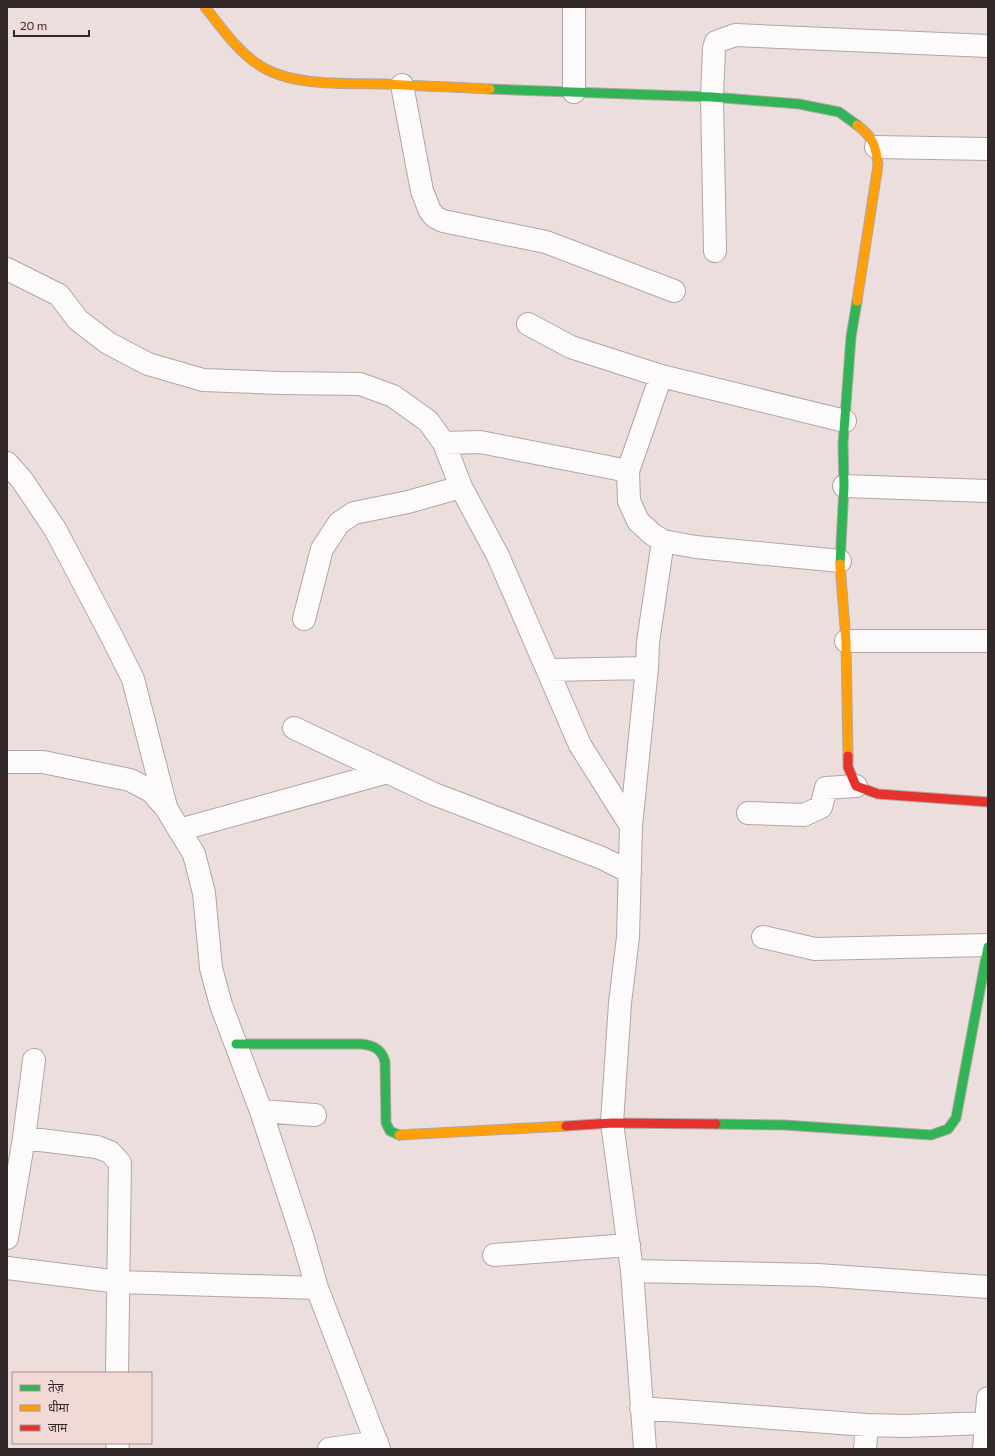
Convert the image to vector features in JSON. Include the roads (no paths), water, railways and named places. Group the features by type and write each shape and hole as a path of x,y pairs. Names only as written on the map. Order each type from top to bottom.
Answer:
{"street":[{"path":"205,7 236,44 257,64 268,71 319,82 712,97 799,104 839,112 865,131 876,147 878,165 851,337 845,421 844,486 840,561 846,641 848,767 856,786"},
{"path":"574,7 574,92"},
{"path":"715,251 712,97 714,48 716,42 735,35 988,46"},
{"path":"402,85 422,191 430,211 435,216 443,221 546,242 674,291"},
{"path":"876,147 988,149"},
{"path":"7,269 59,295 78,320 108,343 148,364 203,380 280,384 360,384 393,396 428,421 444,443 461,487 498,556 580,745 631,826"},
{"path":"528,324 571,347 661,376 845,421"},
{"path":"661,376 628,471 629,501 638,522 663,541 696,547 840,561"},
{"path":"444,443 480,442 628,471"},
{"path":"7,463 22,480 55,529 133,679 166,808"},
{"path":"844,486 988,490"},
{"path":"304,618 322,549 339,523 354,513 408,502 461,487"},
{"path":"645,1449 632,1271 623,1214 612,1123 620,1003 628,937 631,826 647,668 648,642 663,541"},
{"path":"846,641 988,641"},
{"path":"548,670 647,668"},
{"path":"294,728 434,794 602,858 630,872"},
{"path":"7,762 43,762 130,780 151,791 166,808 194,854 204,893 211,968 221,1005 261,1111 303,1239 317,1288 378,1445 329,1449"},
{"path":"180,830 388,772"},
{"path":"748,813 804,815 821,807 826,788 856,786 878,794 988,802"},
{"path":"236,1044 361,1044 371,1045 378,1048 385,1057 386,1123 390,1131 397,1136 612,1123 785,1125 931,1135 948,1129 956,1118 988,946 816,949 763,937"},
{"path":"7,1238 24,1138 34,1060"},
{"path":"261,1111 315,1115"},
{"path":"24,1138 97,1147 110,1152 120,1164 117,1372"},
{"path":"494,1255 629,1245"},
{"path":"7,1268 119,1282 317,1288"},
{"path":"632,1271 818,1275 988,1286"},
{"path":"984,1449 988,1398"},
{"path":"641,1408 867,1425 905,1426 986,1423"},
{"path":"866,1449 867,1425"}]}
